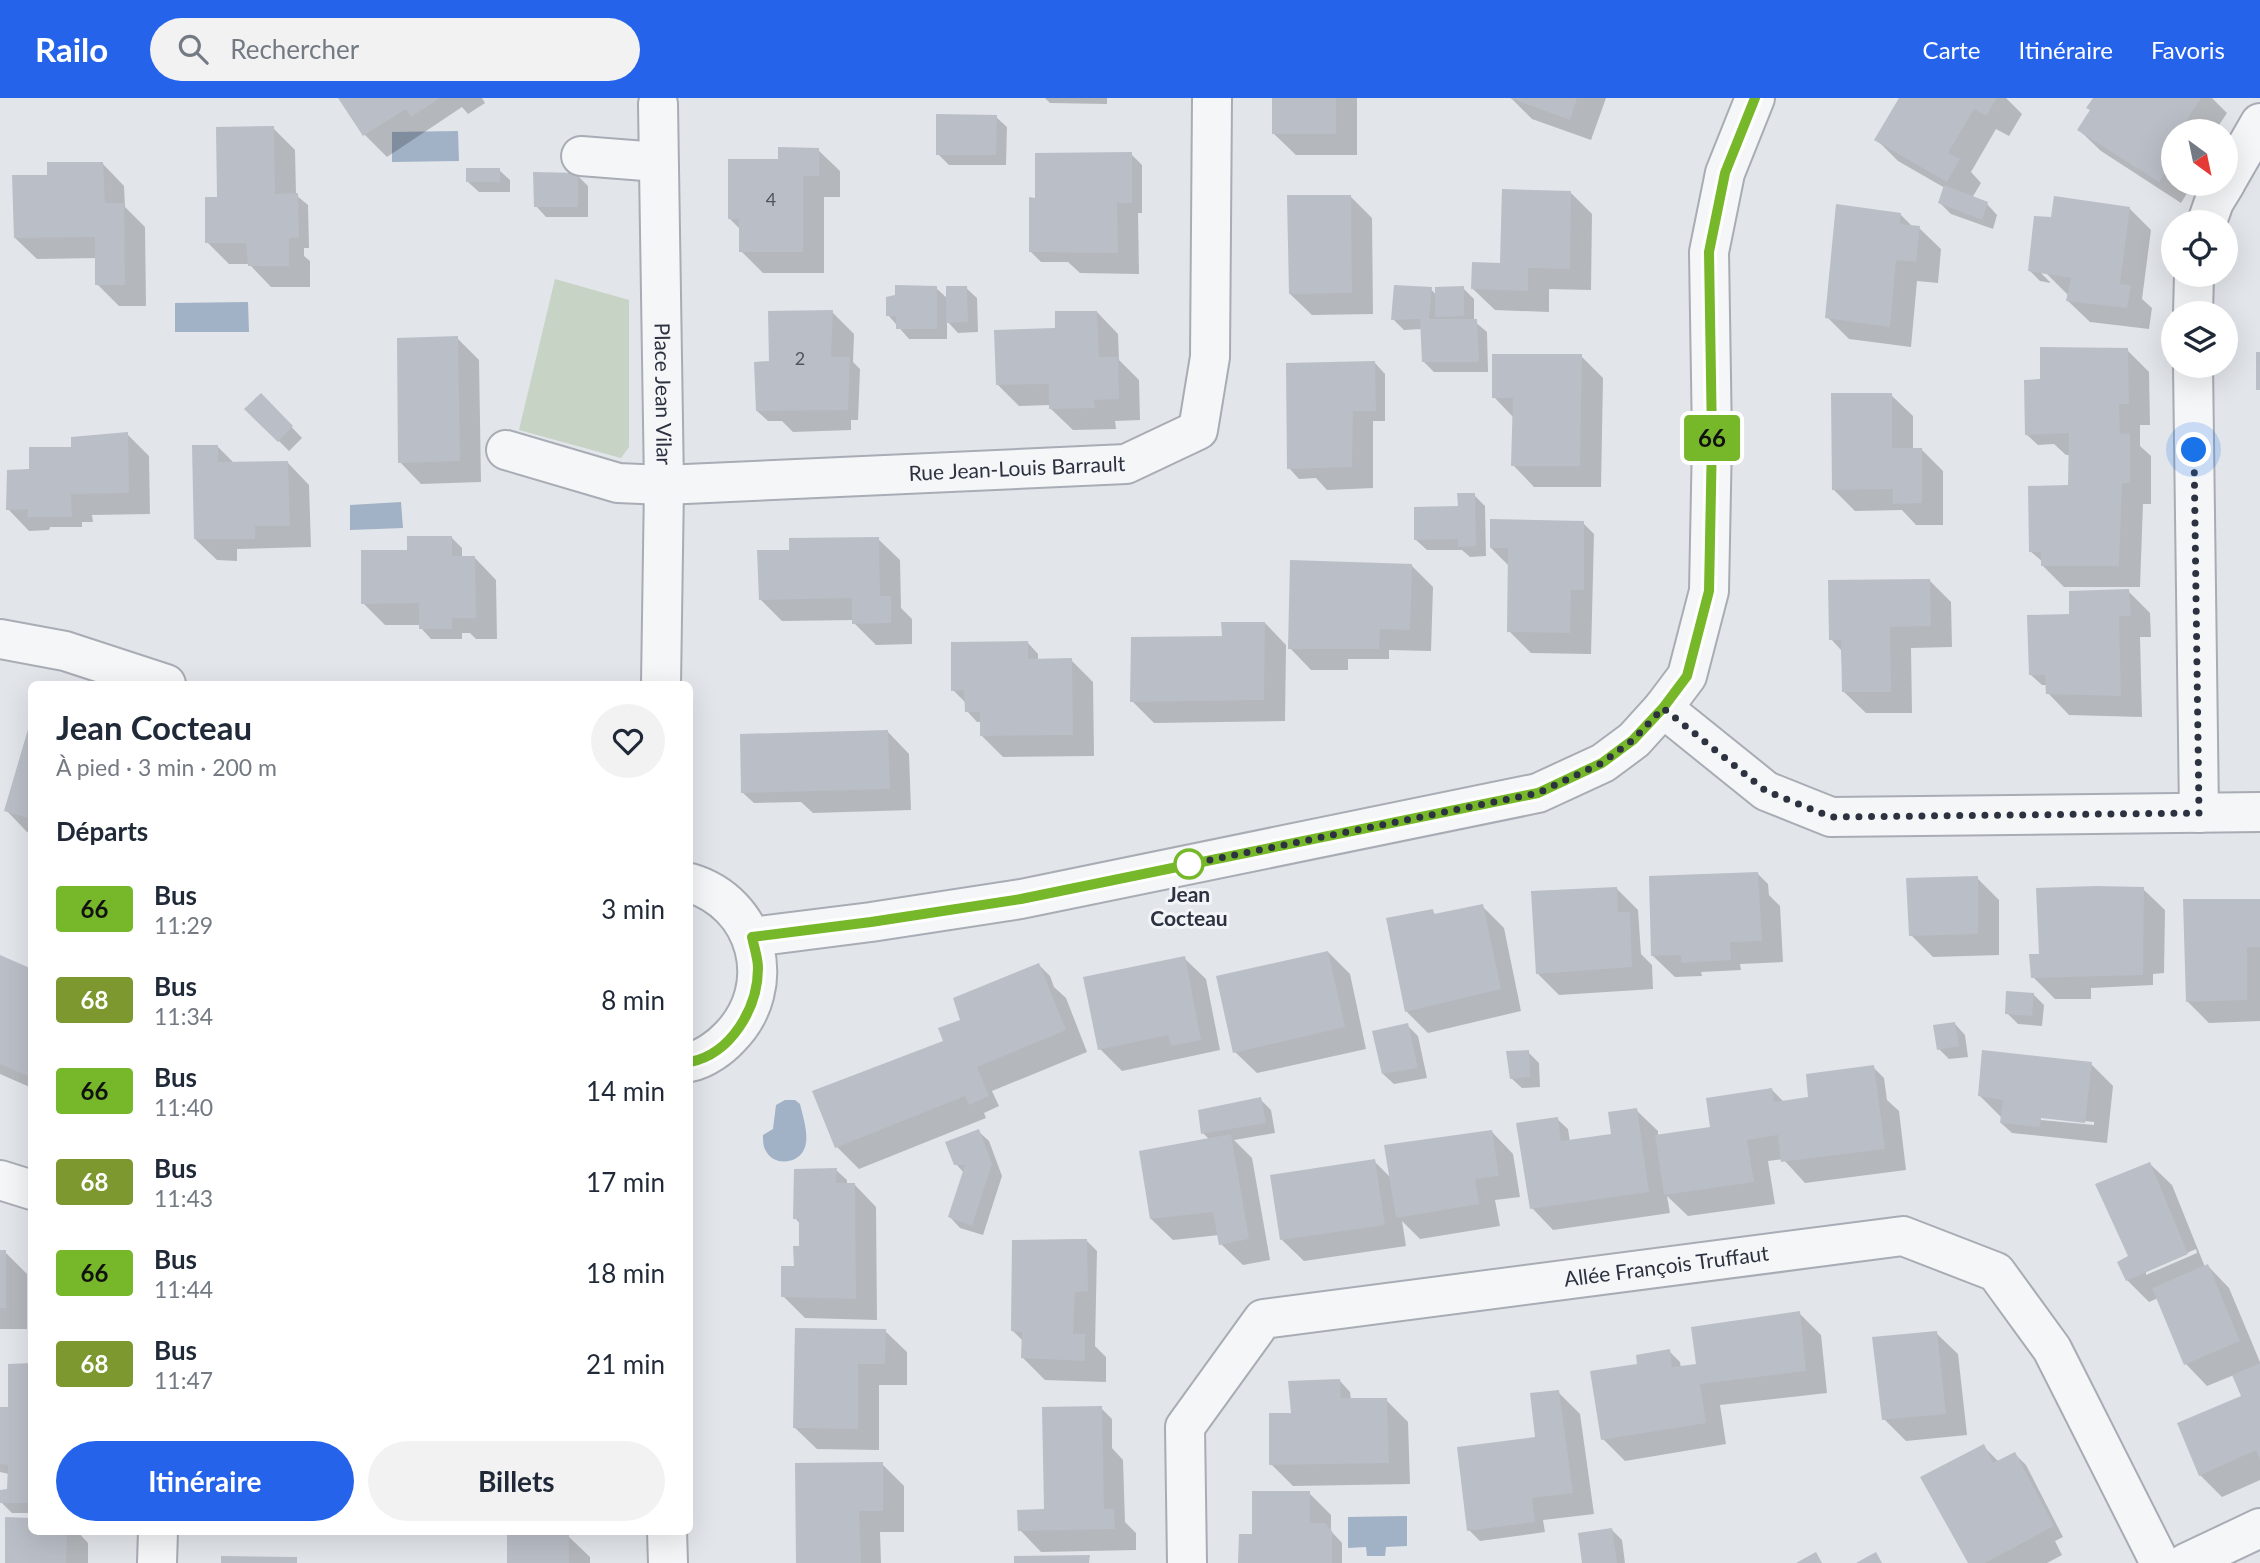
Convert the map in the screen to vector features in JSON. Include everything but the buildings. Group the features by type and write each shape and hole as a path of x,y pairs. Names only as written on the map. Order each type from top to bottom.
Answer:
{"street":[{"name":"Rue Jean-Louis Barrault","path":"664,485 1126,464 1198,430 1210,357 1212,98"},
{"path":"752,937 1021,899 1538,793 1602,763 1633,740 1663,708 1687,676 1709,591 1712,439 1709,252 1725,173 1755,98"},
{"name":"Place Jean Vilar","path":"658,104 664,485 661,681"},
{"path":"2238,161 2260,123"},
{"path":"581,156 658,162"},
{"path":"2193,378 2199,813"},
{"path":"506,450 618,483 664,485"},
{"path":"0,639 65,651 157,681"},
{"path":"1663,708 1766,791 1831,817 2260,813"},
{"path":"693,884 717,895 737,914 752,937 758,967 755,997 743,1025 721,1046 693,1060"},
{"path":"0,1180 28,1189"},
{"name":"Allée François Truffaut","path":"1186,1563 1185,1427 1264,1319 1903,1236 1996,1272 2052,1349 2160,1563"},
{"path":"2186,1563 2260,1528"},
{"path":"157,1563 158,1535"},
{"path":"667,1535 668,1563"}],"green space":[{"path":"555,279 629,300 629,447 621,458 519,430"}],"water":[{"path":"458,131 459,161 392,162 392,132"},
{"path":"248,302 249,332 175,332 175,303"},
{"path":"401,502 403,528 350,530 350,505"},
{"path":"785,1100 795,1100 800,1104 806,1142 798,1157 781,1161 775,1160 766,1151 763,1135 773,1129 776,1105"},
{"path":"1407,1516 1407,1546 1386,1547 1385,1556 1367,1556 1366,1547 1348,1548 1348,1517"}],"bus line":[{"name":"66","path":"693,1061 721,1046 743,1025 755,997 758,967 752,937 1021,899 1538,793 1602,763 1633,740 1663,708 1687,676 1709,591 1712,439 1709,252 1725,173 1755,98"}],"place":[{"name":"Jean Cocteau","path":"1189,864"}],"route":[{"path":"1189,864 1181,866 1538,793 1602,763 1633,740 1663,708 1766,791 1831,817 2199,813 2194,450"}]}
